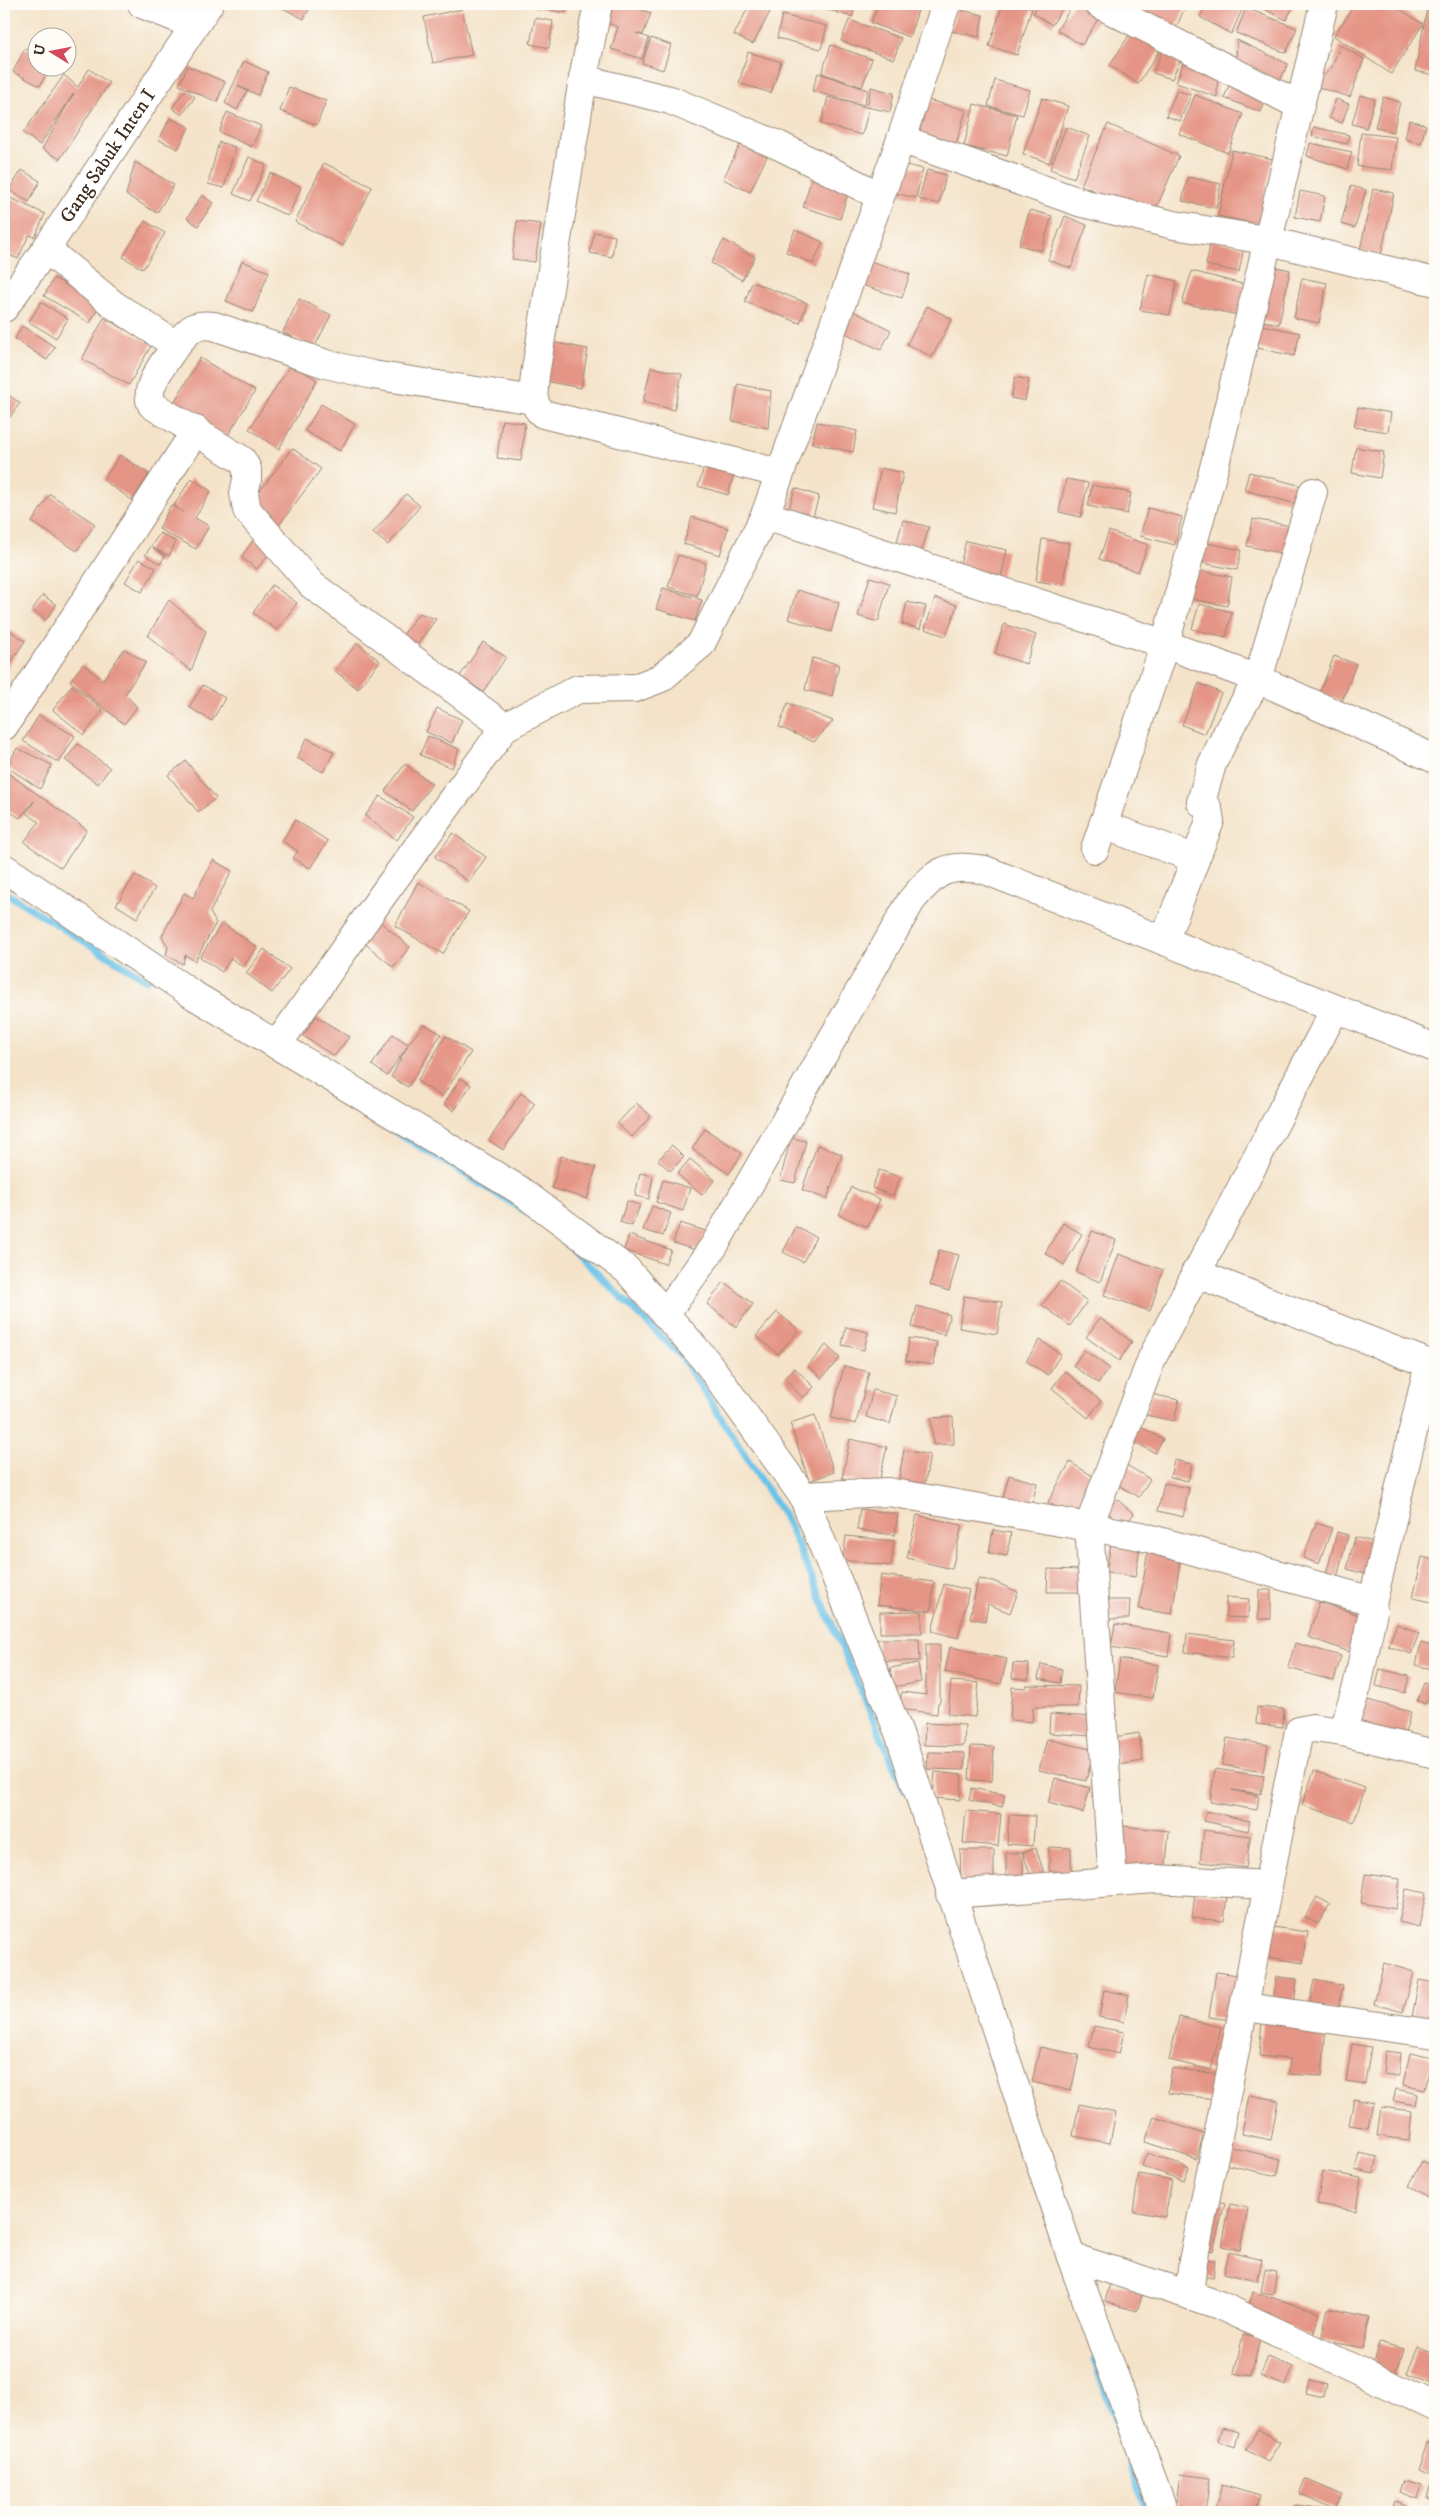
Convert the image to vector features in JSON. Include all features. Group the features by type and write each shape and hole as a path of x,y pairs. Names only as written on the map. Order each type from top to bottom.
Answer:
{"street":[{"path":"142,4 201,14"},
{"path":"598,4 583,79 535,375 534,400 537,409 543,414 779,473"},
{"path":"277,1045 505,727 578,690 635,688 661,678 701,644 765,515 901,139 946,4"},
{"path":"1099,4 1299,105"},
{"path":"1194,858 1099,837 1165,644 1215,464 1266,240 1324,4"},
{"name":"Gang Sabuk Inten I","path":"4,308 46,249 201,14"},
{"path":"583,79 670,100 778,145 880,196"},
{"path":"901,139 1082,203 1174,226 1266,240 1435,282"},
{"path":"46,249 114,305 176,345"},
{"path":"505,727 312,585 247,510 244,493 248,480 247,469 242,460 196,430 152,405 149,400 150,387 176,345 192,327 202,324 214,326 326,364 373,375 534,400"},
{"path":"4,726 196,430"},
{"path":"1164,941 1210,820 1208,809 1201,802 1204,787 1230,727 1258,679 1313,492"},
{"path":"765,515 1165,644 1258,679 1435,759"},
{"path":"665,1314 714,1246 911,901 925,884 951,867 964,866 985,870 1435,1048"},
{"path":"4,868 196,996 518,1189 627,1270 707,1362 803,1496 899,1734 950,1894 1071,2257 1164,2512"},
{"path":"1114,1882 1089,1526 1152,1358 1335,1008"},
{"path":"1195,1273 1432,1365 1372,1604 1374,1611 1358,1687 1342,1732"},
{"path":"803,1496 888,1492 1089,1526 1158,1540 1365,1598 1372,1604"},
{"path":"1190,2294 1193,2261 1299,1731 1313,1728 1342,1732 1435,1754"},
{"path":"950,1894 1155,1879 1268,1885"},
{"path":"1245,2007 1435,2034"},
{"path":"1071,2257 1190,2294 1219,2305 1435,2407"}],"building":[{"path":"275,4 312,4 304,19"},
{"path":"534,4 567,4 565,13 534,7"},
{"path":"614,4 624,4 651,13 643,35 636,33 649,38 642,59 611,49 618,27 607,23"},
{"path":"750,4 770,12 753,44 734,35"},
{"path":"816,4 856,4 852,17 816,6"},
{"path":"878,4 908,4 919,8 909,37 871,23"},
{"path":"1003,4 1020,4 1032,8 1017,55 989,46"},
{"path":"1039,4 1065,4 1052,25 1033,13"},
{"path":"1073,4 1091,4 1103,11 1082,45 1057,30"},
{"path":"1145,4 1182,4 1186,6 1172,36 1138,19"},
{"path":"1207,4 1245,4 1231,34 1200,17"},
{"path":"1254,4 1295,4 1286,20"},
{"path":"1355,4 1392,4 1423,24 1391,74 1334,36"},
{"path":"1428,4 1435,4 1435,75 1415,71"},
{"path":"1246,8 1297,28 1286,53 1236,33"},
{"path":"462,9 472,55 433,63 424,17"},
{"path":"956,9 983,15 979,37 951,31"},
{"path":"782,15 827,26 821,49 777,38"},
{"path":"535,18 553,21 549,48 530,44"},
{"path":"849,20 901,38 894,59 841,41"},
{"path":"1135,26 1163,45 1138,84 1110,65"},
{"path":"651,38 671,45 663,70 642,63"},
{"path":"1237,40 1288,64 1280,81 1236,60"},
{"path":"1166,42 1184,50 1172,79 1153,73"},
{"path":"831,45 872,59 862,87 822,73"},
{"path":"1340,45 1364,59 1350,97 1314,86 1332,67"},
{"path":"25,48 28,49 28,78 44,78 40,86 13,72"},
{"path":"748,52 781,62 771,93 739,83"},
{"path":"1186,55 1218,66 1217,97 1176,83"},
{"path":"244,61 268,72 258,95 238,86 247,91 237,110 225,103"},
{"path":"188,66 225,82 217,102 179,85"},
{"path":"89,69 109,83 60,159 42,149 74,93 40,145 23,133 62,78 68,78 78,87"},
{"path":"818,73 868,90 864,105 812,91"},
{"path":"1232,78 1269,92 1261,112 1224,98"},
{"path":"995,80 1030,90 1023,115 988,106"},
{"path":"289,87 326,101 317,125 280,111"},
{"path":"871,87 894,93 890,112 867,107"},
{"path":"185,90 195,97 182,115 172,108"},
{"path":"1177,90 1191,95 1180,121 1166,116"},
{"path":"1195,95 1243,114 1228,153 1179,134"},
{"path":"1360,95 1375,99 1366,128 1352,124"},
{"path":"828,97 869,108 862,135 821,124"},
{"path":"1383,97 1400,102 1393,132 1375,127"},
{"path":"1042,98 1068,106 1050,163 1023,154"},
{"path":"1336,99 1349,104 1342,123 1329,118"},
{"path":"928,100 966,110 955,148 918,138"},
{"path":"974,104 1017,115 1007,156 964,146"},
{"path":"227,112 261,126 252,147 219,132"},
{"path":"170,118 189,127 178,149 159,140"},
{"path":"1409,120 1426,125 1421,143 1405,139"},
{"path":"1108,124 1179,156 1152,218 1081,185"},
{"path":"1066,127 1090,136 1074,178 1050,169"},
{"path":"1314,127 1349,135 1347,144 1312,136"},
{"path":"1361,133 1396,137 1392,170 1357,166"},
{"path":"743,139 769,152 750,192 723,179"},
{"path":"219,142 235,147 224,188 208,184"},
{"path":"1310,143 1352,152 1347,169 1307,156"},
{"path":"1232,150 1273,159 1258,224 1218,216"},
{"path":"249,157 266,165 250,201 233,194"},
{"path":"135,162 174,185 157,213 126,195"},
{"path":"324,163 372,187 343,246 295,222"},
{"path":"898,163 923,169 916,198 891,192"},
{"path":"22,170 40,181 29,202 9,190"},
{"path":"927,170 946,175 939,204 919,199"},
{"path":"270,173 301,187 288,216 256,201"},
{"path":"812,177 849,189 840,219 803,207"},
{"path":"1188,177 1221,184 1216,208 1182,201"},
{"path":"1351,186 1366,190 1355,228 1341,224"},
{"path":"1373,189 1394,193 1381,255 1360,250"},
{"path":"1300,191 1325,196 1320,222 1295,217"},
{"path":"4,195 45,214 35,237 29,235 18,259 4,253"},
{"path":"202,195 213,203 198,226 187,218"},
{"path":"1030,210 1052,216 1041,251 1019,245"},
{"path":"1065,216 1087,225 1071,268 1048,260"},
{"path":"145,221 165,233 143,269 123,257"},
{"path":"517,221 541,224 535,262 512,259"},
{"path":"795,230 823,242 813,264 786,252"},
{"path":"594,232 615,236 612,257 590,253"},
{"path":"724,240 755,257 742,280 711,263"},
{"path":"1211,240 1244,247 1239,272 1206,265"},
{"path":"242,261 269,272 253,312 226,301"},
{"path":"870,261 910,274 902,298 862,285"},
{"path":"1264,264 1290,270 1279,324 1252,319"},
{"path":"1192,271 1246,285 1238,315 1182,303"},
{"path":"1148,274 1177,281 1170,315 1140,310"},
{"path":"54,278 100,305 90,323 44,296"},
{"path":"1302,278 1327,283 1319,323 1294,318"},
{"path":"752,282 807,303 800,323 745,302"},
{"path":"299,299 331,315 314,348 283,332"},
{"path":"41,302 68,319 56,338 29,322"},
{"path":"927,306 952,319 932,357 907,344"},
{"path":"853,311 891,330 881,350 843,332"},
{"path":"104,318 152,344 129,385 82,359"},
{"path":"1253,323 1300,333 1294,356 1248,346"},
{"path":"22,326 55,347 47,360 15,339"},
{"path":"551,342 588,349 581,388 545,381"},
{"path":"200,358 255,391 227,437 173,404"},
{"path":"291,364 317,380 279,449 249,429"},
{"path":"651,367 682,374 674,410 643,402"},
{"path":"1015,377 1029,380 1025,401 1011,398"},
{"path":"738,384 771,391 768,428 732,421"},
{"path":"4,392 20,403 4,425"},
{"path":"321,404 355,424 340,451 305,431"},
{"path":"1358,407 1391,413 1388,432 1354,427"},
{"path":"502,420 525,423 521,461 497,458"},
{"path":"817,422 857,431 853,452 812,443"},
{"path":"1356,447 1384,452 1380,478 1352,473"},
{"path":"292,448 321,469 276,529 247,508"},
{"path":"120,455 149,474 132,500 103,480"},
{"path":"707,458 736,467 728,495 698,486"},
{"path":"881,468 903,473 895,512 872,507"},
{"path":"1249,472 1302,486 1297,504 1244,490"},
{"path":"191,478 211,491 195,518 209,526 196,549 159,529 171,505 183,512 174,506"},
{"path":"1066,479 1088,483 1081,517 1059,512"},
{"path":"1092,485 1131,493 1127,514 1088,506"},
{"path":"795,488 819,496 812,520 788,513"},
{"path":"50,494 95,524 77,551 32,522"},
{"path":"406,494 420,506 388,545 373,533"},
{"path":"1148,508 1182,517 1175,545 1140,536"},
{"path":"692,517 728,528 720,555 684,544"},
{"path":"1253,519 1291,526 1285,554 1247,546"},
{"path":"903,520 929,527 920,556 895,549"},
{"path":"1109,531 1148,545 1138,572 1099,559"},
{"path":"160,533 176,542 169,556 153,548 165,556 160,564 145,555"},
{"path":"255,538 271,551 257,569 241,557"},
{"path":"1042,539 1069,543 1063,585 1036,581"},
{"path":"966,541 1007,550 1001,577 959,568"},
{"path":"1207,543 1241,550 1237,570 1203,563"},
{"path":"678,555 706,563 697,596 668,587"},
{"path":"139,559 156,568 142,592 125,582"},
{"path":"1192,569 1232,577 1227,606 1186,598"},
{"path":"870,577 889,583 878,622 858,616"},
{"path":"272,585 297,603 277,630 253,613"},
{"path":"663,588 702,600 695,621 656,609"},
{"path":"797,590 839,603 831,632 788,619"},
{"path":"43,595 56,605 46,620 32,610"},
{"path":"935,598 957,605 946,636 925,629"},
{"path":"169,600 206,631 191,671 148,636"},
{"path":"907,602 926,606 920,629 902,624"},
{"path":"1199,604 1232,612 1226,637 1192,629"},
{"path":"419,613 436,619 411,653 397,643"},
{"path":"1004,624 1036,635 1026,664 995,653"},
{"path":"4,626 25,641 4,672"},
{"path":"483,642 506,657 483,692 460,676"},
{"path":"357,643 380,661 358,689 335,671"},
{"path":"124,649 146,662 125,694 137,707 124,724 70,681 83,664 103,680"},
{"path":"1334,656 1356,664 1342,701 1320,692"},
{"path":"812,658 839,664 832,696 805,690"},
{"path":"1199,683 1221,693 1205,734 1182,725"},
{"path":"72,685 103,710 84,735 53,710"},
{"path":"203,685 225,698 212,721 189,707"},
{"path":"788,703 833,721 814,742 779,727"},
{"path":"437,708 462,720 452,743 426,732"},
{"path":"39,715 75,736 59,763 23,741"},
{"path":"428,736 459,749 452,768 420,755"},
{"path":"307,738 334,752 323,772 297,758"},
{"path":"78,744 110,768 98,784 65,760"},
{"path":"17,748 52,765 40,789 7,767"},
{"path":"186,761 216,798 198,812 168,775"},
{"path":"405,764 432,784 412,811 385,791"},
{"path":"5,771 87,830 61,868 24,842 39,822 26,813 34,801 20,818 4,808"},
{"path":"380,796 413,817 397,840 365,816"},
{"path":"295,820 328,841 310,868 293,858 298,851 282,841"},
{"path":"453,833 486,857 469,882 435,857"},
{"path":"213,860 232,871 210,912 216,923 195,961 185,955 183,964 166,955 168,947 162,936 184,893 193,898"},
{"path":"135,875 155,888 137,918 116,905"},
{"path":"418,882 469,911 443,954 395,926"},
{"path":"378,920 410,947 393,967 361,940"},
{"path":"222,923 257,947 243,967 231,958 222,972 200,957"},
{"path":"264,949 290,969 272,993 246,973"},
{"path":"316,1016 349,1037 334,1056 303,1036"},
{"path":"424,1024 441,1034 408,1087 391,1077 408,1045 387,1076 372,1065 393,1034 408,1044"},
{"path":"446,1036 471,1052 442,1097 417,1081"},
{"path":"461,1078 471,1085 454,1111 444,1104"},
{"path":"521,1093 535,1103 503,1150 489,1140"},
{"path":"636,1103 651,1116 632,1137 617,1124"},
{"path":"705,1129 742,1153 729,1174 692,1149"},
{"path":"791,1138 806,1141 795,1183 780,1180"},
{"path":"672,1145 684,1157 670,1171 658,1160"},
{"path":"817,1145 842,1154 827,1199 802,1190"},
{"path":"561,1156 596,1167 587,1199 552,1188"},
{"path":"690,1159 715,1180 702,1195 677,1174"},
{"path":"879,1170 900,1177 893,1196 872,1188"},
{"path":"640,1173 653,1176 649,1199 635,1196"},
{"path":"663,1180 690,1188 683,1211 656,1202"},
{"path":"851,1187 880,1199 868,1227 839,1215"},
{"path":"627,1201 640,1205 632,1226 620,1222"},
{"path":"652,1206 671,1213 663,1236 643,1230"},
{"path":"680,1223 706,1231 700,1251 673,1243"},
{"path":"1063,1223 1082,1234 1064,1265 1045,1253"},
{"path":"796,1227 816,1237 803,1262 783,1252"},
{"path":"1092,1231 1116,1240 1100,1282 1076,1272"},
{"path":"629,1235 671,1250 665,1264 624,1250"},
{"path":"939,1250 959,1255 949,1291 930,1285"},
{"path":"1119,1254 1163,1270 1150,1311 1104,1295"},
{"path":"1060,1281 1087,1301 1070,1326 1042,1305"},
{"path":"724,1282 753,1304 736,1327 707,1304"},
{"path":"964,1296 1002,1302 997,1334 959,1328"},
{"path":"917,1306 950,1315 944,1335 912,1327"},
{"path":"777,1312 799,1330 778,1354 756,1336"},
{"path":"1100,1318 1132,1342 1119,1361 1086,1337"},
{"path":"846,1327 868,1332 864,1350 842,1345"},
{"path":"909,1338 937,1342 933,1365 906,1361"},
{"path":"1040,1340 1061,1354 1048,1375 1026,1361"},
{"path":"826,1345 840,1358 822,1378 808,1366"},
{"path":"1084,1350 1109,1368 1098,1383 1073,1366"},
{"path":"844,1366 869,1372 856,1424 831,1418"},
{"path":"795,1368 814,1387 803,1398 784,1378"},
{"path":"1065,1371 1101,1401 1088,1418 1052,1388"},
{"path":"873,1390 897,1396 890,1424 866,1417"},
{"path":"1151,1394 1179,1400 1174,1421 1146,1415"},
{"path":"815,1415 834,1472 809,1481 790,1423"},
{"path":"953,1417 954,1444 933,1445 931,1418"},
{"path":"1137,1425 1163,1439 1155,1453 1129,1439"},
{"path":"850,1439 887,1447 878,1486 842,1478"},
{"path":"904,1450 930,1455 923,1493 897,1489"},
{"path":"1174,1460 1192,1464 1188,1481 1170,1477"},
{"path":"1070,1462 1101,1481 1077,1521 1048,1502"},
{"path":"1123,1463 1150,1479 1139,1497 1113,1482"},
{"path":"1009,1475 1037,1483 1030,1512 1001,1505"},
{"path":"1164,1483 1189,1488 1183,1517 1158,1511"},
{"path":"1111,1494 1134,1514 1123,1526 1100,1506"},
{"path":"860,1509 898,1514 895,1535 857,1530"},
{"path":"917,1515 962,1525 952,1569 907,1558"},
{"path":"1316,1523 1332,1528 1319,1564 1303,1558"},
{"path":"993,1530 1011,1533 1007,1556 989,1553"},
{"path":"1337,1532 1348,1535 1337,1578 1326,1575"},
{"path":"846,1536 894,1541 891,1566 843,1560"},
{"path":"1355,1537 1373,1542 1365,1574 1347,1569"},
{"path":"1112,1538 1141,1543 1135,1577 1106,1572"},
{"path":"1149,1543 1182,1548 1172,1614 1139,1609"},
{"path":"1422,1557 1435,1560 1435,1603 1413,1598"},
{"path":"1048,1569 1083,1570 1083,1592 1047,1592"},
{"path":"881,1575 934,1582 931,1611 877,1605"},
{"path":"978,1579 993,1581 1018,1592 1010,1613 988,1604 985,1621 970,1618"},
{"path":"944,1584 969,1590 958,1638 932,1631"},
{"path":"1259,1590 1271,1590 1271,1619 1258,1619"},
{"path":"1226,1597 1249,1599 1248,1618 1226,1617"},
{"path":"1100,1600 1130,1600 1129,1619 1100,1619"},
{"path":"1319,1602 1362,1616 1350,1652 1308,1637"},
{"path":"922,1611 922,1633 880,1633 880,1612"},
{"path":"1115,1624 1171,1633 1168,1656 1111,1647"},
{"path":"1397,1624 1419,1633 1411,1654 1388,1646"},
{"path":"1187,1634 1234,1640 1232,1658 1185,1652"},
{"path":"877,1639 919,1639 920,1661 877,1661"},
{"path":"1295,1643 1341,1656 1334,1681 1288,1668"},
{"path":"1421,1643 1435,1647 1435,1670 1416,1665"},
{"path":"926,1644 940,1644 940,1702 938,1703 937,1714 899,1709 902,1692 926,1695"},
{"path":"950,1647 1007,1659 1001,1684 945,1672"},
{"path":"1120,1659 1158,1665 1153,1698 1115,1692"},
{"path":"918,1663 921,1682 893,1687 890,1668"},
{"path":"1013,1663 1029,1664 1028,1680 1012,1678"},
{"path":"1041,1664 1062,1669 1060,1683 1038,1679"},
{"path":"1380,1669 1409,1676 1405,1693 1376,1686"},
{"path":"951,1681 979,1683 975,1717 948,1714"},
{"path":"1424,1683 1433,1686 1426,1704 1417,1701"},
{"path":"1026,1685 1079,1686 1078,1707 1033,1707 1032,1722 1010,1720 1012,1687 1026,1688"},
{"path":"1364,1699 1411,1712 1404,1737 1357,1725"},
{"path":"1257,1707 1284,1709 1283,1727 1256,1724"},
{"path":"1050,1714 1093,1717 1092,1736 1049,1733"},
{"path":"925,1723 965,1725 964,1746 924,1745"},
{"path":"1139,1733 1143,1761 1118,1765 1114,1737"},
{"path":"1227,1738 1268,1745 1263,1772 1222,1765"},
{"path":"1047,1739 1094,1750 1086,1781 1039,1770"},
{"path":"971,1746 994,1747 992,1781 969,1780"},
{"path":"928,1752 965,1753 964,1770 927,1769"},
{"path":"1215,1769 1264,1776 1261,1794 1232,1790 1259,1796 1257,1810 1210,1802"},
{"path":"1314,1771 1365,1788 1354,1822 1302,1805"},
{"path":"935,1772 962,1775 960,1800 933,1798"},
{"path":"1055,1778 1090,1788 1083,1813 1048,1803"},
{"path":"972,1788 1005,1795 1002,1807 969,1800"},
{"path":"966,1811 1001,1814 998,1846 963,1843"},
{"path":"1206,1811 1250,1821 1248,1831 1204,1821"},
{"path":"1009,1815 1035,1816 1033,1846 1007,1844"},
{"path":"1122,1826 1169,1831 1165,1875 1118,1870"},
{"path":"1204,1830 1250,1836 1246,1868 1200,1862"},
{"path":"1049,1847 1071,1848 1071,1872 1049,1871"},
{"path":"1036,1848 1044,1873 1031,1877 1023,1853"},
{"path":"960,1850 994,1850 994,1882 961,1882"},
{"path":"1006,1853 1023,1853 1023,1880 1006,1880"},
{"path":"1365,1874 1400,1879 1396,1909 1361,1903"},
{"path":"1406,1889 1426,1893 1419,1927 1399,1922"},
{"path":"1195,1893 1227,1896 1224,1921 1192,1918"},
{"path":"1317,1897 1330,1904 1318,1924 1305,1917"},
{"path":"1273,1927 1308,1932 1303,1963 1268,1957"},
{"path":"1384,1963 1414,1972 1403,2012 1374,2004"},
{"path":"1216,1972 1238,1975 1230,2020 1209,2017"},
{"path":"1276,1977 1297,1979 1294,2006 1273,2004"},
{"path":"1314,1980 1343,1986 1338,2011 1309,2005"},
{"path":"1419,1980 1435,1983 1430,2020 1412,2017"},
{"path":"1104,1990 1129,1995 1124,2022 1099,2017"},
{"path":"1179,2017 1221,2027 1211,2070 1169,2060"},
{"path":"1262,2021 1326,2026 1322,2076 1289,2074 1290,2059 1259,2056"},
{"path":"1094,2026 1124,2032 1119,2054 1089,2047"},
{"path":"1352,2044 1371,2047 1365,2084 1346,2081"},
{"path":"1040,2047 1079,2055 1071,2091 1032,2082"},
{"path":"1385,2051 1401,2053 1399,2076 1383,2074"},
{"path":"1410,2053 1432,2058 1425,2090 1403,2085"},
{"path":"1172,2068 1218,2074 1214,2099 1168,2093"},
{"path":"1396,2089 1418,2094 1416,2105 1393,2101"},
{"path":"1249,2095 1278,2100 1271,2140 1242,2134"},
{"path":"1354,2099 1373,2103 1368,2128 1349,2125"},
{"path":"1079,2104 1116,2112 1110,2143 1073,2136"},
{"path":"1381,2107 1412,2111 1409,2140 1377,2136"},
{"path":"1154,2117 1204,2134 1196,2159 1145,2142"},
{"path":"1227,2146 1281,2159 1277,2176 1224,2164"},
{"path":"1147,2153 1189,2168 1184,2181 1142,2166"},
{"path":"1359,2153 1378,2157 1374,2174 1355,2170"},
{"path":"1422,2161 1435,2168 1434,2200 1409,2186"},
{"path":"1323,2171 1361,2178 1356,2211 1317,2204"},
{"path":"1139,2174 1172,2180 1165,2217 1133,2211"},
{"path":"1209,2199 1225,2203 1213,2251 1197,2247"},
{"path":"1230,2204 1248,2208 1240,2250 1222,2246"},
{"path":"1229,2252 1262,2260 1257,2281 1224,2273"},
{"path":"1197,2258 1215,2260 1213,2278 1195,2275"},
{"path":"1265,2270 1277,2272 1273,2294 1261,2292"},
{"path":"1110,2283 1143,2292 1137,2311 1105,2302"},
{"path":"1253,2292 1320,2312 1313,2335 1246,2314"},
{"path":"1328,2308 1370,2317 1363,2348 1321,2340"},
{"path":"1243,2335 1260,2339 1251,2376 1234,2373"},
{"path":"1379,2342 1404,2349 1395,2378 1371,2371"},
{"path":"1418,2346 1435,2353 1435,2386 1407,2374"},
{"path":"1268,2357 1293,2367 1286,2386 1260,2376"},
{"path":"1309,2380 1326,2384 1323,2397 1306,2393"},
{"path":"1222,2427 1239,2432 1235,2447 1218,2441"},
{"path":"1258,2429 1280,2442 1268,2462 1246,2450"},
{"path":"1427,2442 1435,2445 1435,2476 1418,2470"},
{"path":"1180,2474 1210,2478 1205,2512 1175,2512"},
{"path":"1305,2479 1342,2495 1336,2509 1299,2494"},
{"path":"1404,2480 1422,2485 1418,2499 1400,2492"},
{"path":"1222,2485 1260,2496 1256,2512 1214,2512"},
{"path":"1431,2487 1435,2488 1435,2501 1428,2499"},
{"path":"1395,2501 1407,2505 1405,2512 1391,2512"},
{"path":"1294,2504 1330,2511 1330,2512 1293,2512"}],"waterway":[{"path":"4,892 147,980"},
{"path":"363,1112 533,1216"},
{"path":"554,1231 682,1357 787,1521 904,1789"},
{"path":"1094,2359 1147,2512"}]}
